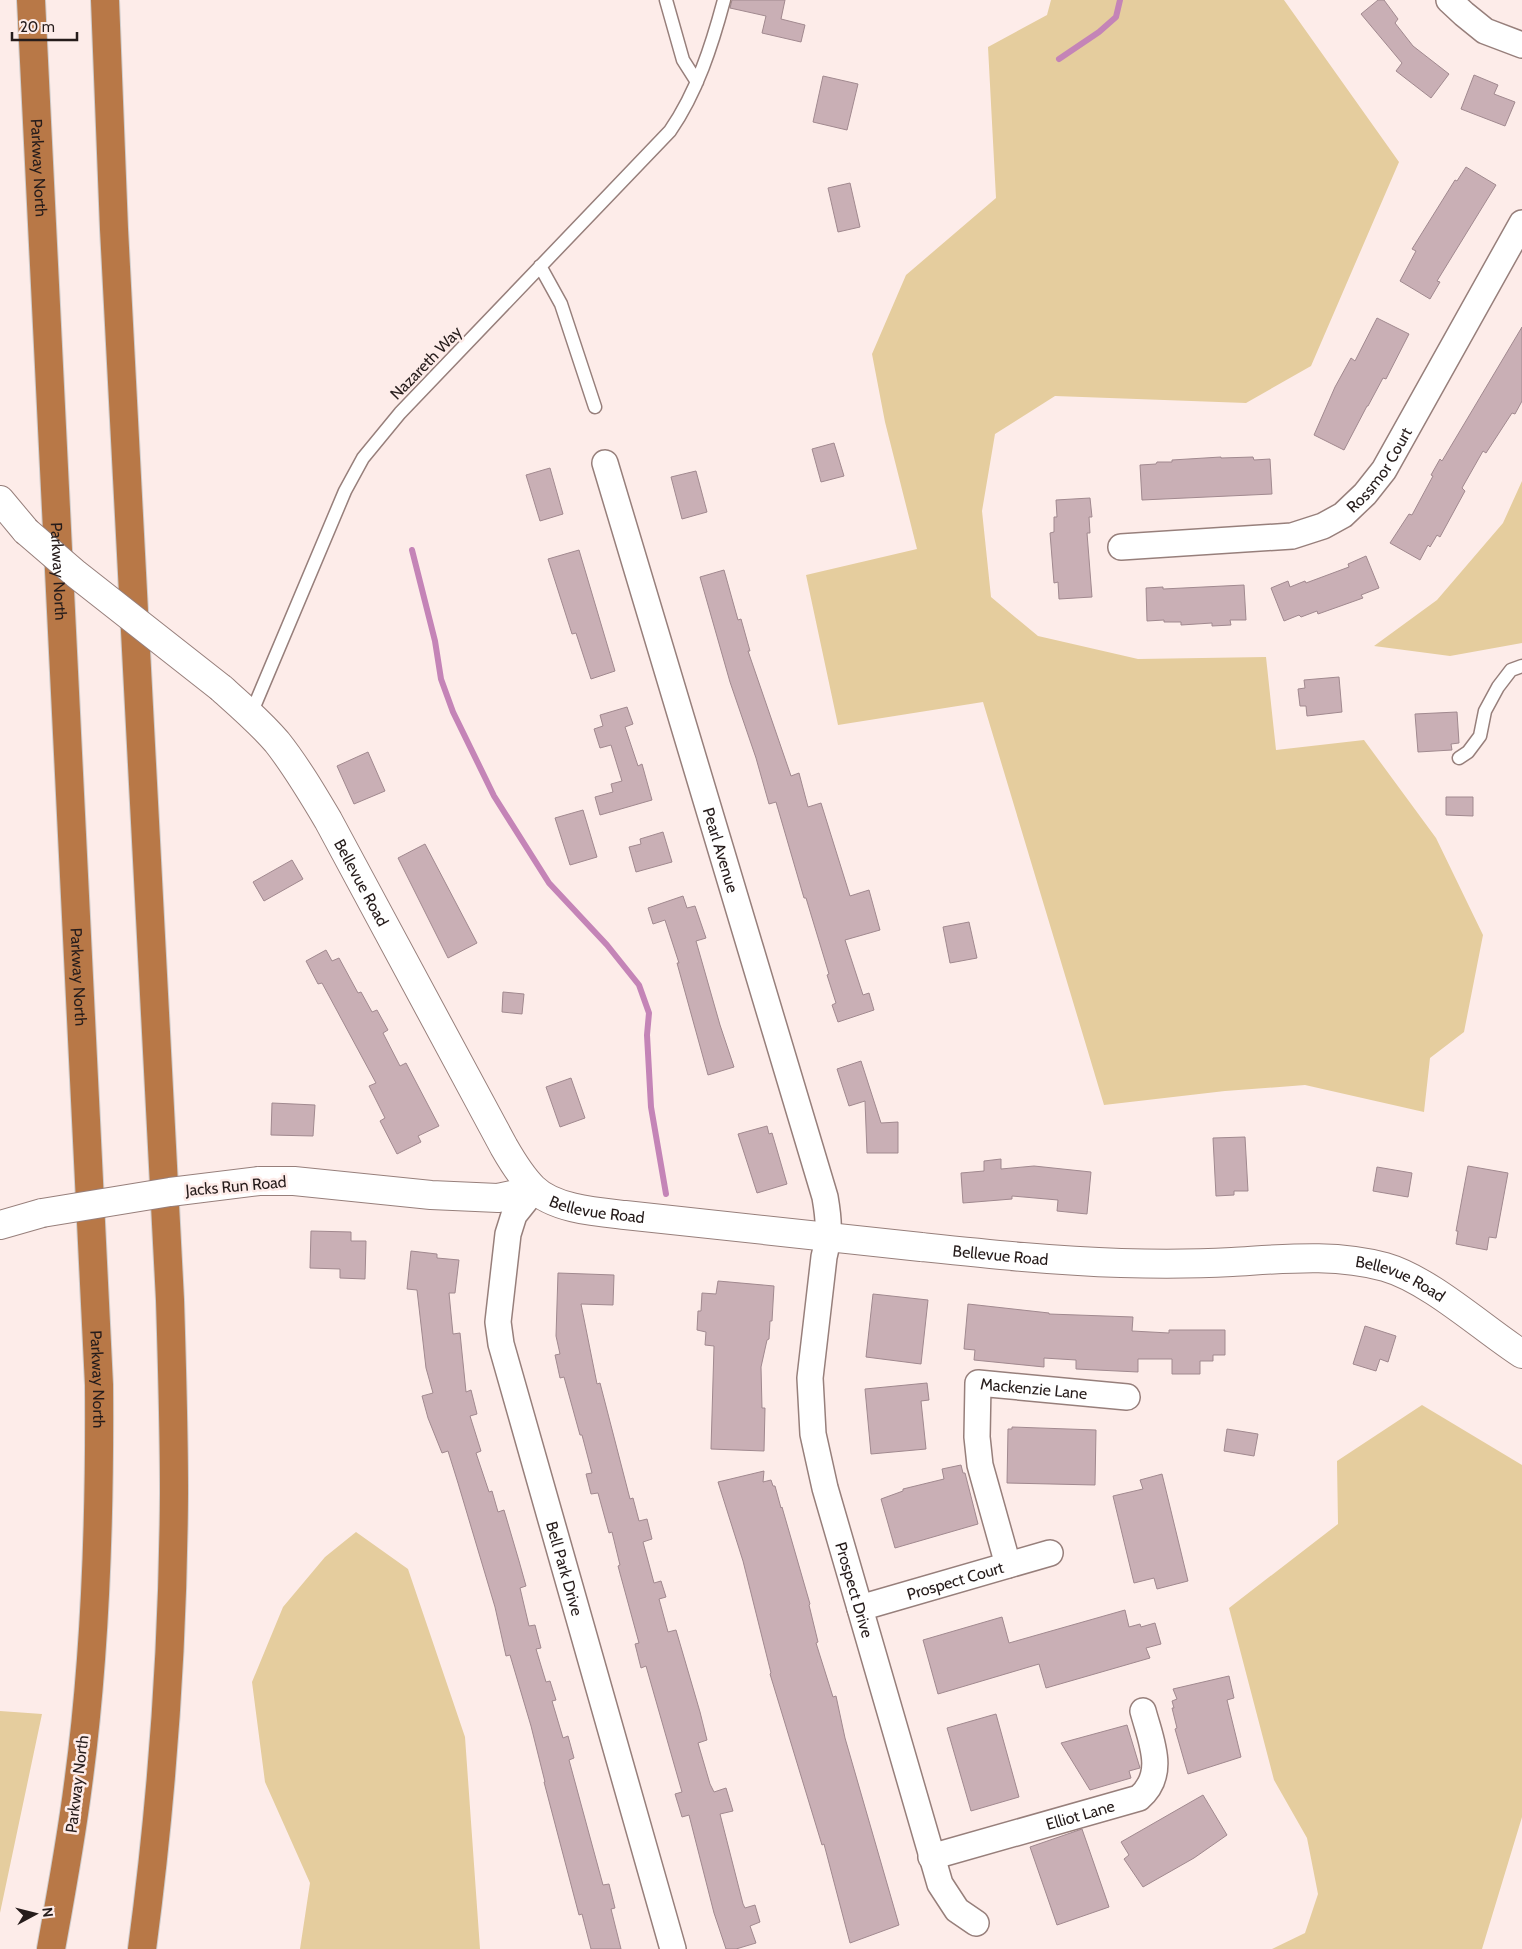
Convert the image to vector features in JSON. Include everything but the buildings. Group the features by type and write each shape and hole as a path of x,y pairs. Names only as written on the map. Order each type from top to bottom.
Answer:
{"highway":[{"name":"Parkway North","path":"31,0 95,1263 100,1405 100,1493 90,1672 79,1784 52,1949"},
{"path":"104,0 114,229 170,1300 173,1408 174,1493 166,1686 158,1801 142,1949"}],"street":[{"path":"1449,0 1485,31 1522,44"},
{"name":"Rossmor Court","path":"1121,546 1292,536 1323,526 1343,515 1366,494 1384,470 1522,224"},
{"name":"Pearl Avenue","path":"605,463 825,1197 829,1220 829,1238"},
{"name":"Bellevue Road","path":"0,500 15,527 221,688 251,714 276,741 300,774 328,820 491,1125 516,1167 534,1190 555,1201 581,1209 829,1238 1014,1256 1119,1263 1195,1264 1294,1258 1330,1258 1358,1261 1387,1268 1412,1279 1436,1293 1522,1354"},
{"name":"Jacks Run Road","path":"0,1226 42,1213 170,1192 259,1181 294,1181 431,1195 498,1198 534,1190"},
{"name":"Bell Park Drive","path":"534,1190 514,1215 508,1234 498,1322 501,1344 581,1632 673,1949"},
{"name":"Prospect Drive","path":"829,1238 824,1257 810,1378 813,1434 825,1488 931,1857 940,1884 949,1900 957,1910 976,1923"},
{"name":"Mackenzie Lane","path":"1008,1565 980,1465 977,1437 978,1384 1126,1396"},
{"name":"Prospect Court","path":"860,1608 1050,1553"},
{"name":"Elliot Lane","path":"931,1857 1139,1798 1151,1785 1155,1763 1143,1711"}],"lane":[{"path":"666,0 682,60 697,82"},
{"name":"Nazareth Way","path":"251,714 345,491 363,458 400,413 670,131 697,82 716,30 724,0"},
{"path":"540,266 561,304 595,408"},
{"path":"1459,758 1468,752 1480,736 1485,711 1498,687 1511,670 1522,666"}],"shaded area":[{"path":"1051,0 1284,0 1399,162 1311,366 1246,403 1055,396 995,434 982,511 991,597 1038,636 1138,659 1266,657 1276,750 1364,740 1436,838 1483,935 1464,1032 1430,1058 1424,1112 1305,1085 1225,1091 1104,1105 983,702 838,725 806,575 917,549 885,422 872,354 906,275 996,198 988,47 1047,15"},
{"path":"1522,481 1522,643 1450,656 1374,646 1437,600 1503,523"},
{"path":"1422,1405 1522,1465 1522,1817 1482,1949 1272,1949 1305,1933 1318,1894 1307,1838 1274,1780 1229,1608 1338,1524 1337,1461"},
{"path":"356,1532 408,1569 465,1737 480,1949 300,1949 310,1883 265,1782 252,1682 283,1607 325,1557"},
{"path":"0,1711 42,1714 0,1913"}],"waterway":[{"path":"1059,59 1099,32 1116,17 1120,0"},
{"path":"412,550 435,641 441,679 453,712 494,796 549,883 607,945 639,985 649,1013 647,1035 651,1107 666,1194"}]}
